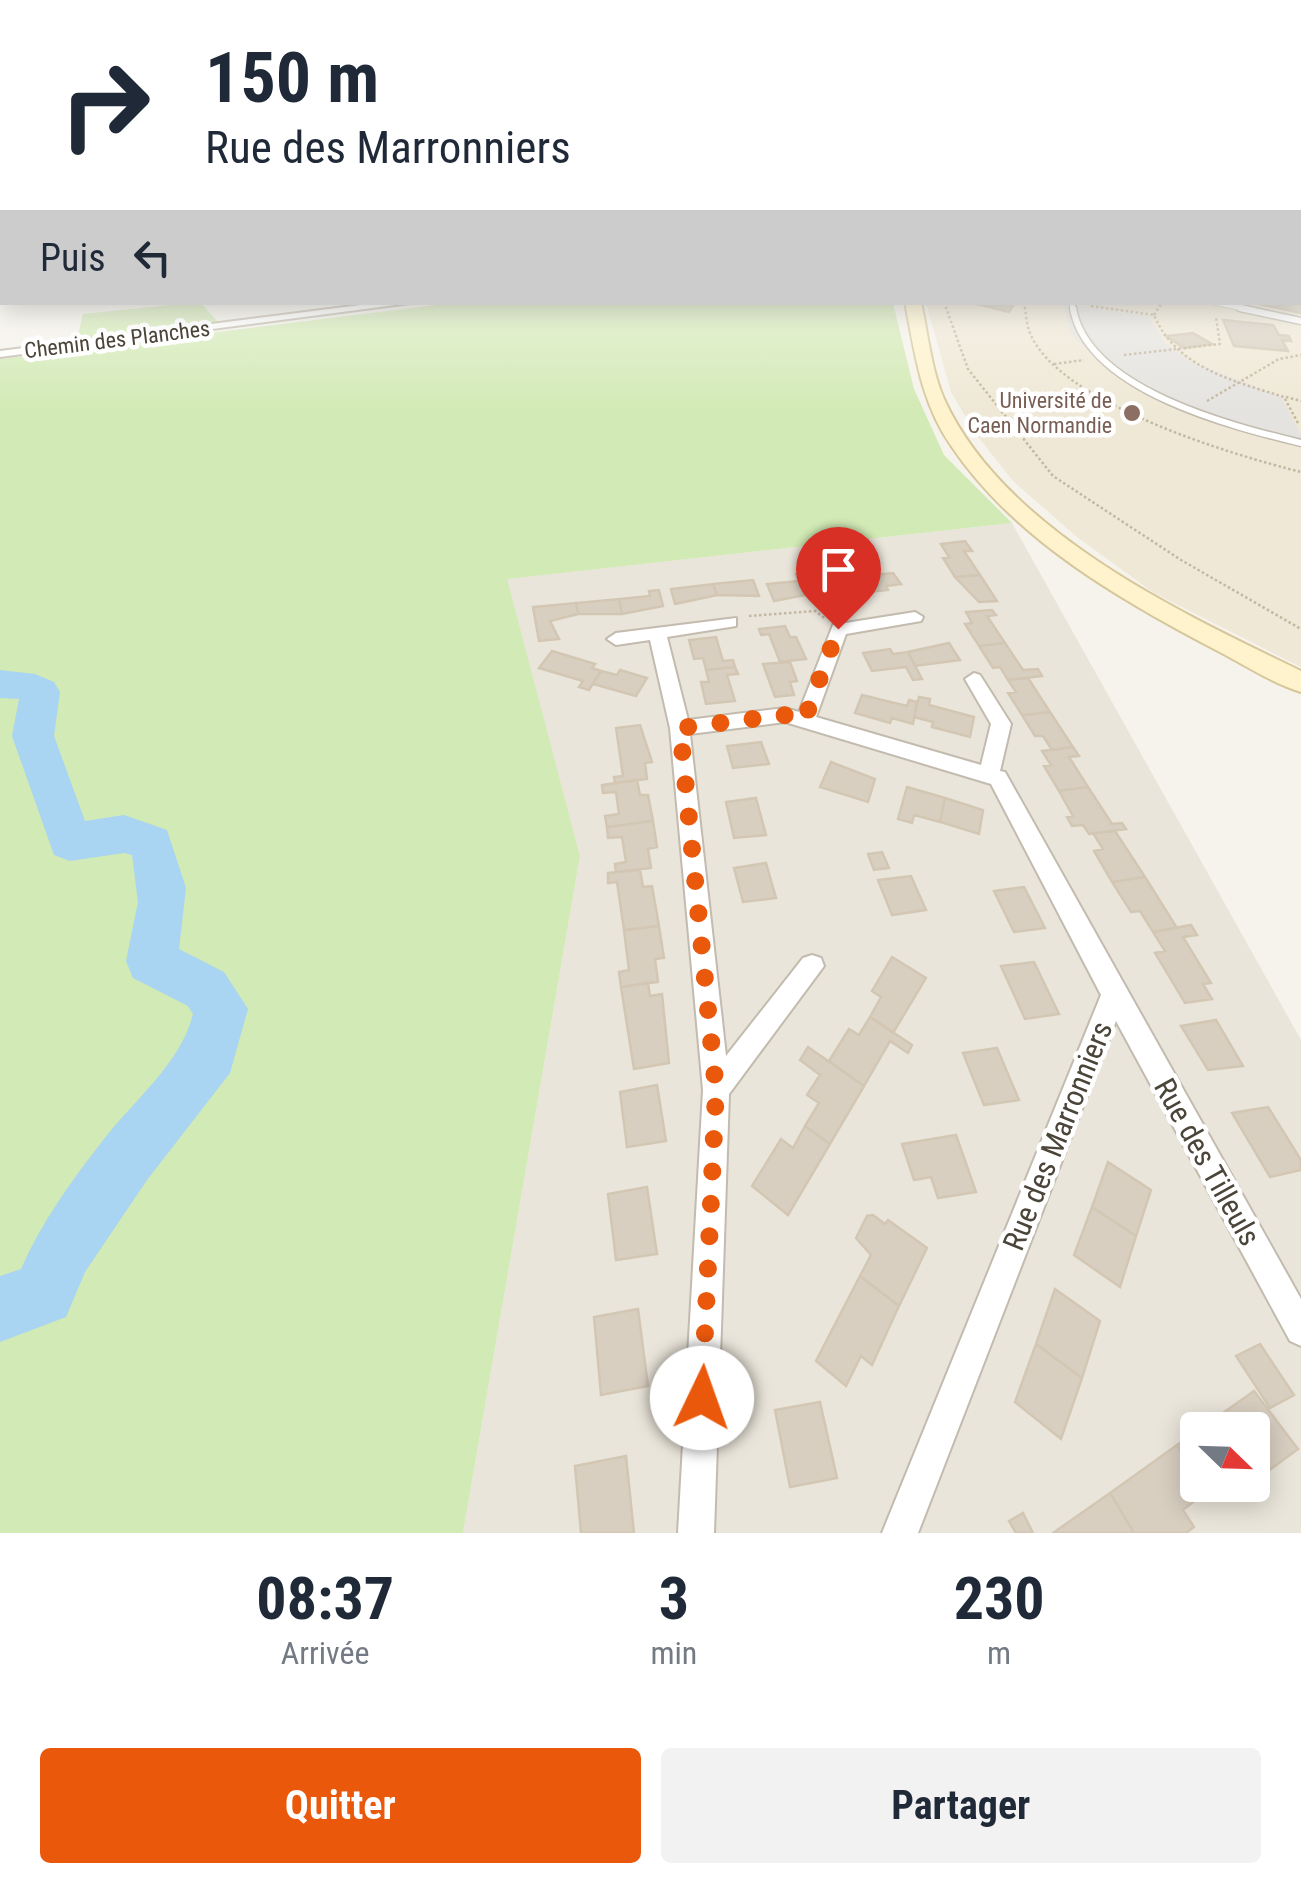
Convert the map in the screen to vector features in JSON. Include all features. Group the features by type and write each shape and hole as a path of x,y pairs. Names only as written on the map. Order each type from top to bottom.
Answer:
{"main road":[{"path":"914,305 935,399 954,438 997,488 1042,528 1115,580 1239,652 1301,682"}],"street":[{"name":"Chemin des Planches","path":"0,354 389,305"},
{"path":"804,721 838,629 915,617"},
{"path":"616,639 730,622"},
{"path":"657,633 680,728 716,1090 696,1533"},
{"path":"680,728 784,715 989,774 1000,724 974,680"},
{"name":"Rue des Marronniers","path":"900,1533 1114,994 1003,782 989,774"},
{"path":"716,1090 812,966"},
{"name":"Rue des Tilleuls","path":"1114,994 1301,1330"}],"lane":[{"path":"1069,305 1070,317 1083,340 1134,382 1191,410 1301,442"},
{"path":"1226,305 1301,322"}],"path":[{"path":"945,305 968,369 1053,476 1117,520 1301,629"},
{"path":"1083,305 1154,315"},
{"path":"1160,305 1154,315 1157,328 1176,349 1242,383 1301,401"},
{"path":"1176,349 1220,344 1217,305"},
{"path":"1159,426 1279,359 1301,356"},
{"path":"1284,397 1301,429"},
{"path":"730,622 743,616 815,610 838,629"}],"shaded area":[{"name":"Université de Caen Normandie","path":"927,305 1301,305 1301,667 1154,593 1077,537 1013,481 975,433 951,392"},
{"path":"1064,305 1148,316 1165,343 1190,361 1281,397 1301,434 1301,447 1212,422 1165,403 1110,372 1070,333"},
{"path":"1012,523 1301,1040 1301,1533 463,1533 580,856 506,579"}],"green space":[{"path":"203,305 219,323 77,340 83,314"},
{"path":"437,305 893,305 914,389 944,455 1012,523 507,579 580,856 463,1533 0,1533 0,359"}],"building":[{"path":"981,305 1013,305 1009,312"},
{"path":"1265,305 1301,305 1301,313"},
{"path":"1223,320 1273,325 1279,335 1289,336 1291,341 1282,340 1288,351 1234,346"},
{"path":"1193,333 1212,344 1184,348 1166,336"},
{"path":"965,541 972,551 964,551 980,575 955,577 943,558 949,557 941,544"},
{"path":"813,572 817,580 849,577 857,593 815,593 806,573"},
{"path":"806,573 815,593 774,601 767,584 799,581 796,574"},
{"path":"893,573 901,584 886,586 888,590 857,593 849,577"},
{"path":"980,575 997,601 979,602 955,577"},
{"path":"753,580 759,596 717,595 713,584"},
{"path":"713,584 717,595 675,604 671,589"},
{"path":"659,590 663,606 622,614 619,599 650,596 649,591"},
{"path":"619,599 622,614 578,614 576,603"},
{"path":"576,603 578,614 550,621 559,639 539,641 533,607"},
{"path":"992,610 996,615 987,616 1005,643 979,646 965,624 972,623 966,612"},
{"path":"785,626 790,637 796,637 806,659 780,662 769,634 761,635 759,629"},
{"path":"716,637 723,661 733,660 735,667 706,670 703,658 694,659 689,640"},
{"path":"949,643 960,660 915,666 908,652"},
{"path":"1005,643 1023,670 1038,669 1042,676 1008,680 1000,667 993,668 979,646"},
{"path":"890,649 893,654 908,652 922,679 913,680 906,667 872,671 863,653"},
{"path":"552,651 595,664 592,668 601,671 589,690 579,687 583,681 539,668"},
{"path":"790,662 797,681 790,682 794,695 775,697 763,664"},
{"path":"735,667 738,674 727,675 735,701 706,704 701,682 709,682 706,670"},
{"path":"620,670 647,678 636,696 593,684 601,671 617,675"},
{"path":"1028,678 1050,712 1022,715 1008,693 1016,692 1008,680"},
{"path":"862,695 907,706 909,700 917,702 913,724 892,718 890,723 855,713"},
{"path":"919,697 930,699 929,705 974,717 970,737 932,727 933,722 914,717"},
{"path":"1050,712 1073,747 1052,750 1043,736 1035,736 1022,715"},
{"path":"640,725 652,762 645,763 647,779 615,783 614,777 623,776 616,728"},
{"path":"761,742 769,764 733,768 727,746"},
{"path":"1073,747 1079,756 1069,757 1088,787 1059,791 1044,766 1051,765 1042,751"},
{"path":"831,762 875,779 868,802 820,787"},
{"path":"637,780 640,795 648,795 653,821 607,827 605,816 619,814 616,792 603,793 602,785"},
{"path":"907,787 945,798 940,822 914,815 912,823 898,819"},
{"path":"1088,787 1112,824 1122,823 1126,829 1089,834 1083,825 1072,826 1067,817 1073,816 1059,791"},
{"path":"756,798 766,835 734,838 726,802"},
{"path":"945,798 983,810 979,834 940,822"},
{"path":"653,821 657,847 648,849 651,868 616,872 615,864 626,862 622,837 608,838 607,827"},
{"path":"1115,831 1145,877 1112,882 1094,851 1103,849 1093,833"},
{"path":"882,852 889,868 874,870 868,854"},
{"path":"766,863 776,898 743,902 734,868"},
{"path":"640,870 643,887 652,886 659,926 624,930 617,882 608,883 608,873"},
{"path":"911,876 926,910 892,915 878,880"},
{"path":"1145,877 1177,928 1153,932 1140,911 1131,912 1112,882"},
{"path":"1024,887 1045,928 1014,932 994,891"},
{"path":"1191,925 1197,935 1183,937 1211,983 1203,984 1212,999 1185,1003 1155,953 1165,951 1153,932"},
{"path":"659,926 664,958 655,959 658,982 621,987 619,972 629,970 624,930"},
{"path":"892,957 926,978 893,1033 870,1017 881,997 872,991"},
{"path":"1034,962 1059,1014 1025,1019 1001,966"},
{"path":"648,983 650,996 662,994 669,1063 634,1069 621,987"},
{"path":"870,1017 912,1045 908,1053 890,1041 864,1086 829,1061 849,1029 859,1035"},
{"path":"1216,1020 1243,1066 1208,1070 1181,1026"},
{"path":"808,1047 864,1086 830,1144 805,1126 819,1103 807,1095 820,1075 800,1060"},
{"path":"997,1048 1019,1100 984,1105 963,1053"},
{"path":"657,1085 666,1141 627,1147 620,1092"},
{"path":"1268,1107 1301,1160 1301,1170 1270,1177 1232,1113"},
{"path":"805,1126 830,1144 788,1215 752,1186 781,1139 793,1148"},
{"path":"956,1135 976,1192 938,1198 931,1177 914,1180 902,1144"},
{"path":"1108,1162 1151,1190 1136,1236 1092,1207"},
{"path":"647,1187 657,1254 616,1260 608,1194"},
{"path":"1092,1207 1136,1236 1120,1287 1074,1255"},
{"path":"873,1215 885,1224 888,1220 927,1248 899,1306 860,1276 871,1255 856,1238 867,1216"},
{"path":"860,1276 899,1306 872,1365 861,1356 846,1386 816,1361"},
{"path":"1055,1289 1100,1321 1082,1378 1036,1344"},
{"path":"638,1309 648,1386 601,1395 594,1317"},
{"path":"1036,1344 1082,1378 1061,1439 1015,1402"},
{"path":"1260,1344 1294,1395 1270,1408 1236,1356"},
{"path":"1254,1391 1270,1412 1224,1412"},
{"path":"820,1402 837,1478 790,1487 775,1410"},
{"path":"1270,1412 1298,1449 1270,1470"},
{"path":"1177,1445 1180,1502 1193,1502 1183,1510 1194,1527 1186,1533 1134,1533 1110,1493"},
{"path":"626,1456 634,1533 581,1533 575,1466"},
{"path":"1110,1493 1134,1533 1053,1533"},
{"path":"1023,1513 1033,1533 1016,1533 1009,1521"}],"waterway":[{"path":"0,684 21,684 40,692 33,736 70,842 124,834 151,843 162,888 151,961 206,989 221,1009 211,1054 126,1159 62,1250 43,1294 0,1309"}],"place":[{"name":"Université de Caen Normandie","path":"1132,413"}],"route":[{"path":"702,1398 716,1090 680,728 784,715 804,721 838,629"}]}
